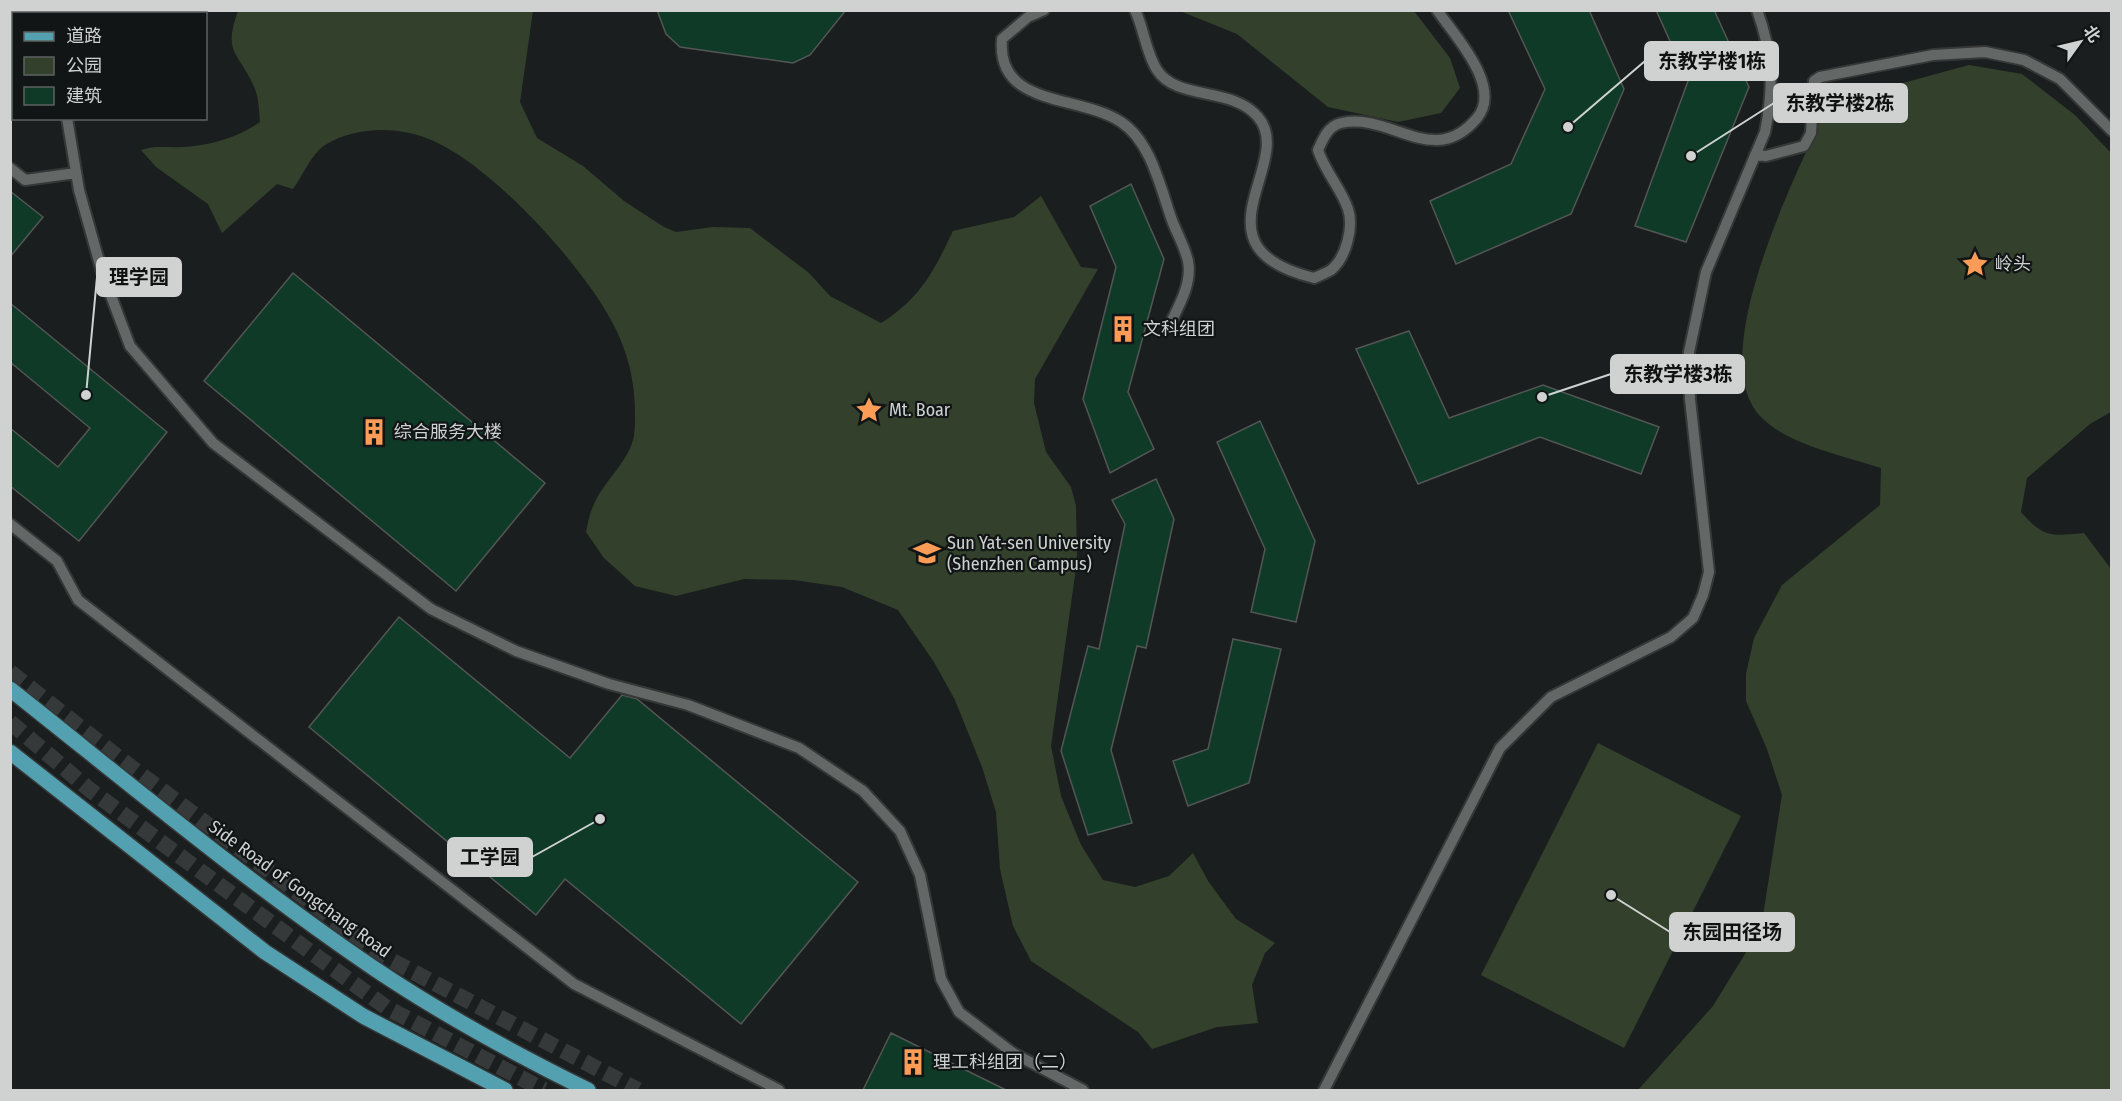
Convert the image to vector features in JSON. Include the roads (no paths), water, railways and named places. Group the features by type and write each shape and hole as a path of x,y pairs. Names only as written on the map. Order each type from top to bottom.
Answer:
{"main road":[{"name":"Side Road of Gongchang Road","path":"10,689 236,868 375,969 533,1062 588,1090"},
{"path":"10,752 265,952 363,1016 505,1090"}],"lane":[{"path":"1044,10 1024,14 1002,39 1000,57 1008,74 1022,87 1094,110 1122,122 1136,137 1147,154 1189,263 1185,294 1173,318"},
{"path":"1135,10 1151,57 1166,81 1179,87 1234,100 1247,106 1260,119 1265,135 1266,154 1253,196 1251,223 1257,245 1264,256 1284,271 1314,278 1332,269 1344,250 1349,235 1348,208 1333,184 1318,150 1325,134 1338,123 1354,121 1441,142 1452,139 1466,130 1479,116 1485,103 1480,75 1437,10"},
{"path":"1324,1090 1500,748 1551,697 1671,637 1693,618 1703,595 1709,572 1690,399 1689,352 1706,272 1765,132 1769,112 1772,60 1757,10"},
{"path":"1755,155 1766,156 1804,146 1811,133 1814,81 1821,76 1933,55 1984,52 2024,60 2060,79 2112,131"},
{"path":"67,120 76,173 102,272 130,346 213,442 430,609 516,651 609,684 688,705 799,748 863,791 900,831 920,874 941,979 959,1012 1013,1053 1083,1090"},
{"path":"10,168 25,180 76,173"},
{"path":"10,524 57,561 78,600 574,984 779,1090"}],"tunnel":[{"path":"10,672 119,758 381,955 638,1090"},
{"path":"10,722 90,790 387,1008 544,1090"}],"place":[{"name":"东教学楼1栋","path":"1568,127"},
{"name":"东教学楼2栋","path":"1691,156"},
{"name":"岭头","path":"1975,264"},
{"name":"文科组团","path":"1123,329"},
{"name":"理学园","path":"86,395"},
{"name":"东教学楼3栋","path":"1542,397"},
{"name":"Mt. Boar","path":"869,410"},
{"name":"综合服务大楼","path":"374,432"},
{"name":"Sun Yat-sen University (Shenzhen Campus)","path":"927,553"},
{"name":"工学园","path":"600,819"},
{"name":"东园田径场","path":"1611,895"},
{"name":"理工科组团（二）","path":"913,1062"}]}
